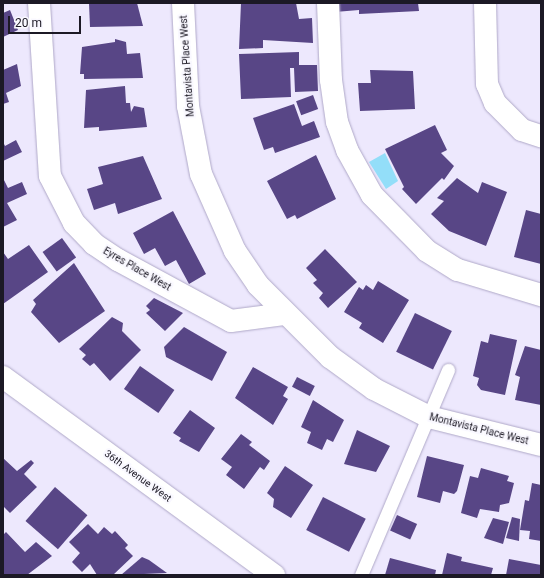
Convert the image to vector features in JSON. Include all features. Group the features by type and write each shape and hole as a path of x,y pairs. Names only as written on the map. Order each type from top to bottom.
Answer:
{"street":[{"name":"Eyres Place West","path":"39,3 50,176 74,224 94,244 118,260 230,321 284,314"},
{"name":"Montavista Place West","path":"183,3 188,106 200,174 235,251 258,285 284,314 330,357 374,389 429,417 541,445"},
{"path":"328,3 331,80 337,122 347,150 372,195 427,252 458,270 541,295"},
{"path":"485,3 487,84 495,104 522,130 541,136"},
{"name":"36th Avenue West","path":"3,377 274,575"}],"lane":[{"path":"361,575 448,370"}],"water":[{"path":"385,153 398,181 386,189 369,162"}],"building":[{"path":"89,3 137,3 143,26 90,27"},
{"path":"241,3 296,3 299,19 312,18 313,43 263,40 263,48 239,49"},
{"path":"335,3 418,3 419,11 359,14 359,10 335,12"},
{"path":"10,10 18,30 3,37 3,13"},
{"path":"115,39 126,42 127,54 140,53 143,78 84,79 84,74 80,74 82,47 115,42"},
{"path":"299,52 299,65 317,65 318,91 295,92 294,68 290,68 291,97 241,99 239,54"},
{"path":"17,64 21,86 6,93 9,102 3,104 3,70"},
{"path":"370,70 413,71 415,109 360,111 358,83 371,83"},
{"path":"125,86 126,103 130,103 131,112 134,106 144,108 147,127 99,131 99,127 84,128 86,90"},
{"path":"313,95 318,109 301,115 296,101"},
{"path":"294,104 302,126 314,121 320,137 275,153 273,147 264,150 253,118"},
{"path":"435,125 447,150 441,153 454,166 444,180 442,178 416,204 402,189 404,187 385,149"},
{"path":"16,140 22,152 3,161 3,142 5,146"},
{"path":"316,155 336,199 297,219 295,215 287,219 267,181"},
{"path":"143,156 162,199 118,214 115,203 94,210 87,189 103,184 98,167"},
{"path":"3,178 8,188 22,182 27,194 7,203 17,220 3,227"},
{"path":"457,178 478,193 482,182 507,192 486,246 449,231 431,214 444,201 437,198"},
{"path":"526,210 541,214 541,264 514,257"},
{"path":"173,211 206,274 189,284 176,260 165,266 155,248 144,254 133,233"},
{"path":"62,238 76,257 57,272 43,252"},
{"path":"29,245 48,272 3,304 3,252 8,259"},
{"path":"325,249 357,282 328,308 319,298 323,293 313,283 317,280 306,268"},
{"path":"74,263 105,311 59,343 31,312 36,304 33,300"},
{"path":"378,281 409,300 383,343 359,328 362,323 344,312 359,287 363,290 366,285 373,290"},
{"path":"154,298 183,313 165,331 146,313 150,310 146,306"},
{"path":"415,313 452,331 433,370 396,352"},
{"path":"112,317 123,323 122,331 141,350 110,381 94,363 90,366 82,359 86,355 79,349"},
{"path":"184,327 227,352 212,381 166,357 164,347"},
{"path":"490,334 517,340 505,395 481,390 477,385 479,378 473,376 481,341 488,343"},
{"path":"525,346 541,350 541,405 515,400 520,377 515,375"},
{"path":"140,366 174,390 158,413 124,389"},
{"path":"253,367 288,387 283,396 288,399 273,425 235,398"},
{"path":"297,377 315,386 310,396 292,387"},
{"path":"313,400 344,420 333,442 327,439 322,450 307,443 311,432 301,427"},
{"path":"190,410 215,428 199,452 179,441 181,438 173,433"},
{"path":"357,430 390,446 376,472 344,464"},
{"path":"241,434 252,442 249,445 270,461 264,470 260,467 244,489 226,475 232,467 221,459"},
{"path":"427,456 464,465 457,491 454,494 443,491 440,503 417,497"},
{"path":"3,458 17,471 31,460 34,463 24,474 37,487 10,513 3,506"},
{"path":"285,466 313,485 291,518 273,507 274,499 267,493"},
{"path":"481,468 509,476 507,481 514,483 509,503 500,505 499,512 480,509 477,518 461,513 470,476 478,478"},
{"path":"532,483 541,485 541,541 529,539 530,531 520,530 525,500 529,501"},
{"path":"55,487 87,515 58,549 25,521"},
{"path":"323,497 366,519 349,552 306,530"},
{"path":"397,515 417,524 410,539 390,531"},
{"path":"512,517 520,519 519,541 506,538"},
{"path":"493,518 509,522 503,544 484,538"},
{"path":"88,524 98,534 104,527 112,534 115,531 128,545 125,548 133,556 113,575 97,575 90,564 82,572 72,562 80,553 69,542"},
{"path":"6,532 25,552 36,542 52,556 27,575 3,575 3,535"},
{"path":"447,553 462,557 461,561 493,568 491,575 442,575"},
{"path":"142,557 149,560 167,573 121,575"},
{"path":"390,558 436,570 435,575 385,575"},
{"path":"509,559 541,565 541,575 506,575"}]}
